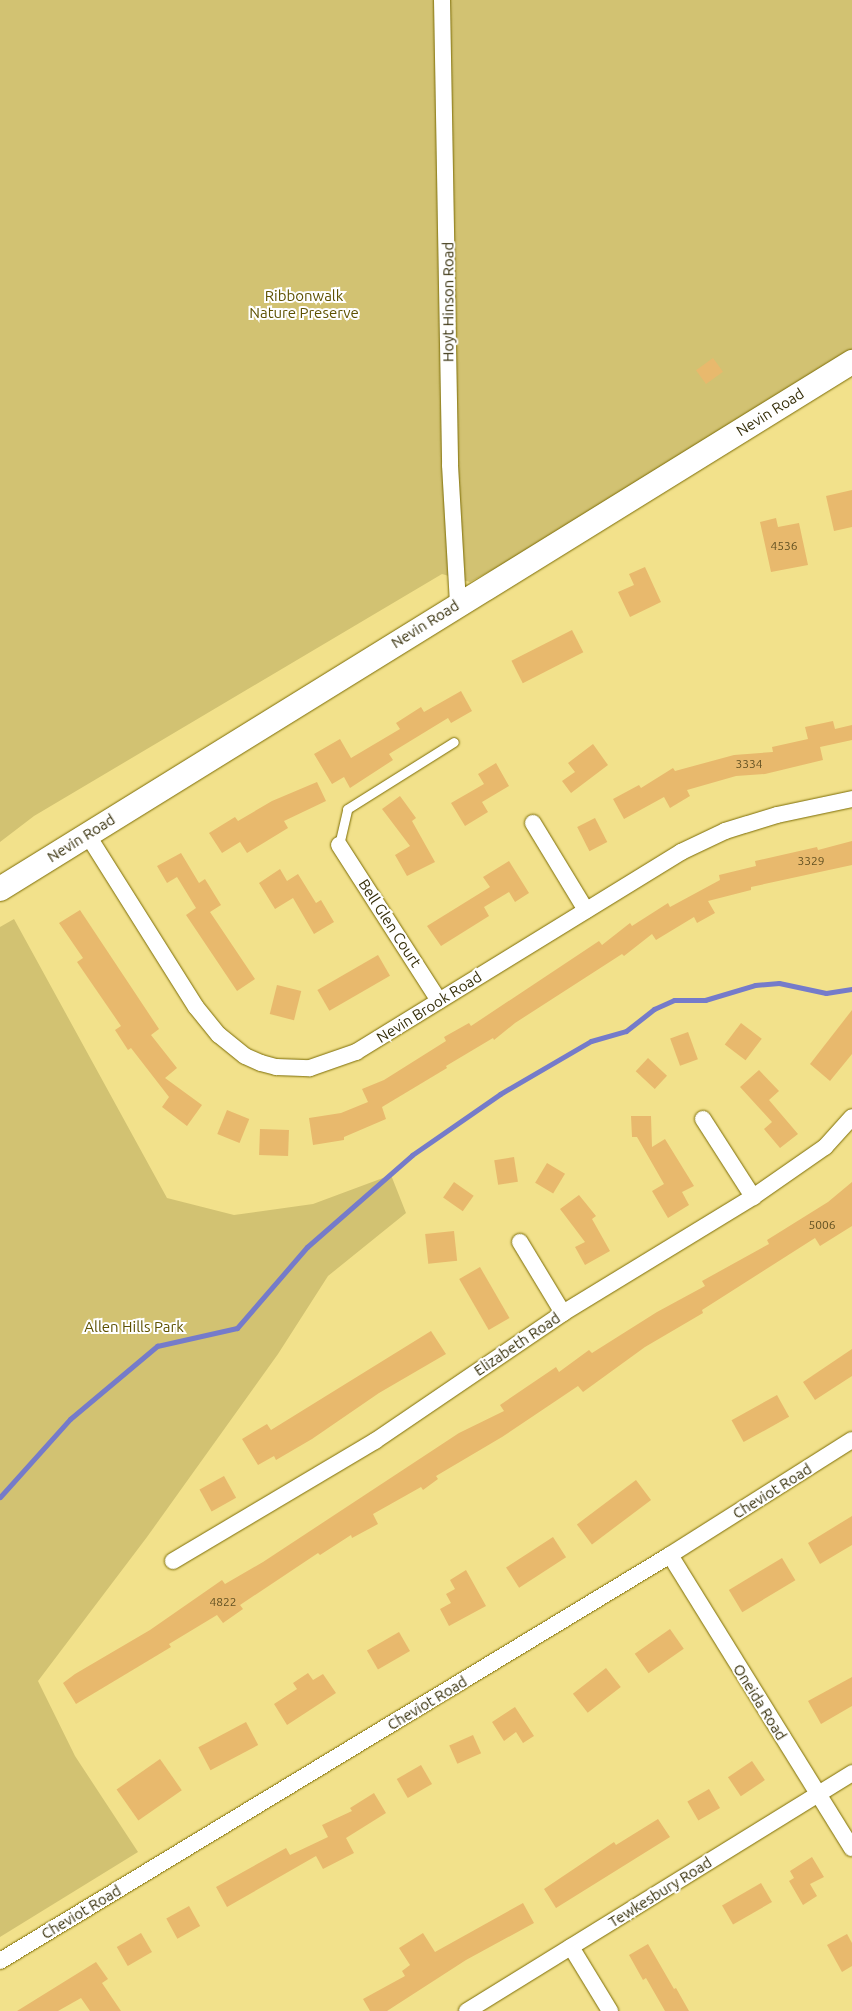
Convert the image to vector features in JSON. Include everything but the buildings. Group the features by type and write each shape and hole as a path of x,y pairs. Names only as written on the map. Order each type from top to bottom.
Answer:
{"main road":[{"name":"Nevin Road","path":"0,889 852,362"}],"street":[{"name":"Hoyt Hinson Road","path":"442,0 450,465 458,604"},
{"name":"Nevin Brook Road","path":"87,834 196,1007 219,1035 245,1056 276,1067 310,1068 356,1052 681,852 725,831 852,800"},
{"path":"533,823 586,910"},
{"name":"Bell Glen Court","path":"339,845 439,1001"},
{"name":"Elizabeth Road","path":"173,1560 375,1441 563,1313 753,1197 825,1147 852,1118"},
{"path":"703,1119 753,1197"},
{"path":"520,1242 563,1313"},
{"name":"Cheviot Road","path":"0,1961 670,1555 852,1440"},
{"name":"Oneida Road","path":"670,1555 852,1848"},
{"name":"Tewkesbury Road","path":"467,2011 852,1773"},
{"path":"571,1947 610,2011"}],"lane":[{"path":"339,845 347,809 454,742"}],"green space":[{"name":"Ribbonwalk Nature Preserve","path":"0,0 852,0 852,350 503,564 470,582 442,574 34,816 0,842"},
{"name":"Allen Hills Park","path":"14,919 167,1198 234,1215 313,1204 391,1175 406,1213 328,1276 278,1354 147,1537 38,1681 75,1756 138,1852 0,1937 0,927"}],"waterway":[{"path":"0,1497 70,1419 157,1346 237,1328 307,1247 412,1155 500,1094 591,1041 626,1031 654,1009 674,1000 705,1000 755,985 779,983 826,993 852,989"}]}
